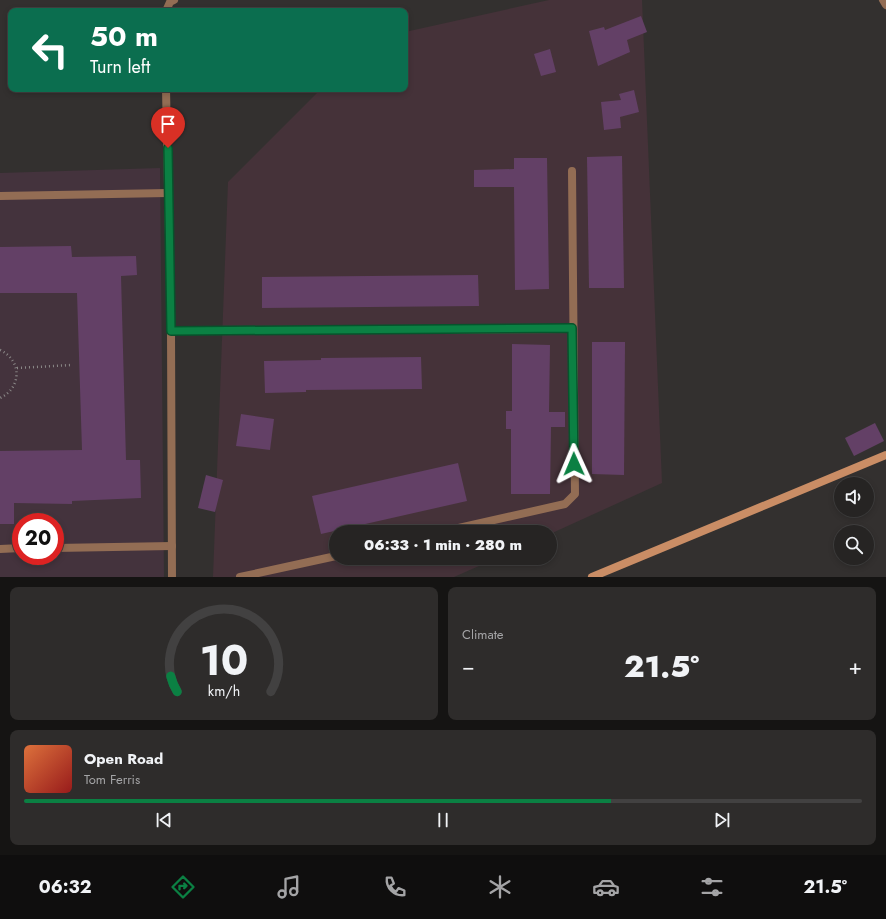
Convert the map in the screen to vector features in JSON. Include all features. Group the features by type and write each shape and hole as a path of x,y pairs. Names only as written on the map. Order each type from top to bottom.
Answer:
{"main road":[{"path":"592,577 886,455"}],"street":[{"path":"167,8 170,2 174,0"},
{"path":"883,0 886,5"},
{"path":"166,92 171,331 172,577"},
{"path":"472,525 565,504 575,494 572,328 572,171"},
{"path":"0,196 168,193"},
{"path":"171,331 572,328"},
{"path":"64,548 172,546"},
{"path":"0,549 12,548"},
{"path":"240,577 329,558"}],"path":[{"path":"0,350 10,356 16,368 15,383 11,390 0,398"},
{"path":"16,368 72,365"}],"shaded area":[{"path":"549,0 642,0 662,483 557,531 557,525 329,525 329,565 481,565 454,577 213,577 228,182 318,92 408,92 408,31"},
{"path":"160,168 164,577 0,577 0,173"}],"building":[{"path":"641,16 647,32 627,40 630,52 598,66 589,31 604,27 605,30"},
{"path":"550,49 556,72 541,76 534,54"},
{"path":"634,90 639,112 620,117 621,128 604,130 601,102 621,100 619,94"},
{"path":"622,156 624,288 589,288 587,157"},
{"path":"514,158 547,158 549,289 515,290 514,187 474,187 474,170 514,169"},
{"path":"71,246 72,257 136,256 137,275 121,276 126,460 140,460 141,498 72,501 72,504 14,503 12,524 0,524 0,451 82,450 77,293 0,293 0,247"},
{"path":"478,275 479,306 262,308 262,277"},
{"path":"592,342 625,342 624,475 592,474"},
{"path":"512,344 550,345 549,412 565,412 565,427 551,427 550,494 511,494 511,429 506,429 506,411 512,411"},
{"path":"421,357 422,389 306,390 306,392 265,393 264,361 321,360 321,358"},
{"path":"241,414 274,419 270,450 236,446"},
{"path":"875,423 884,441 854,456 845,438"},
{"path":"458,463 467,501 361,525 329,525 329,532 321,534 312,496"},
{"path":"206,475 223,480 215,512 198,508"}],"route":[{"path":"168,148 171,331 572,328 574,464"}]}
